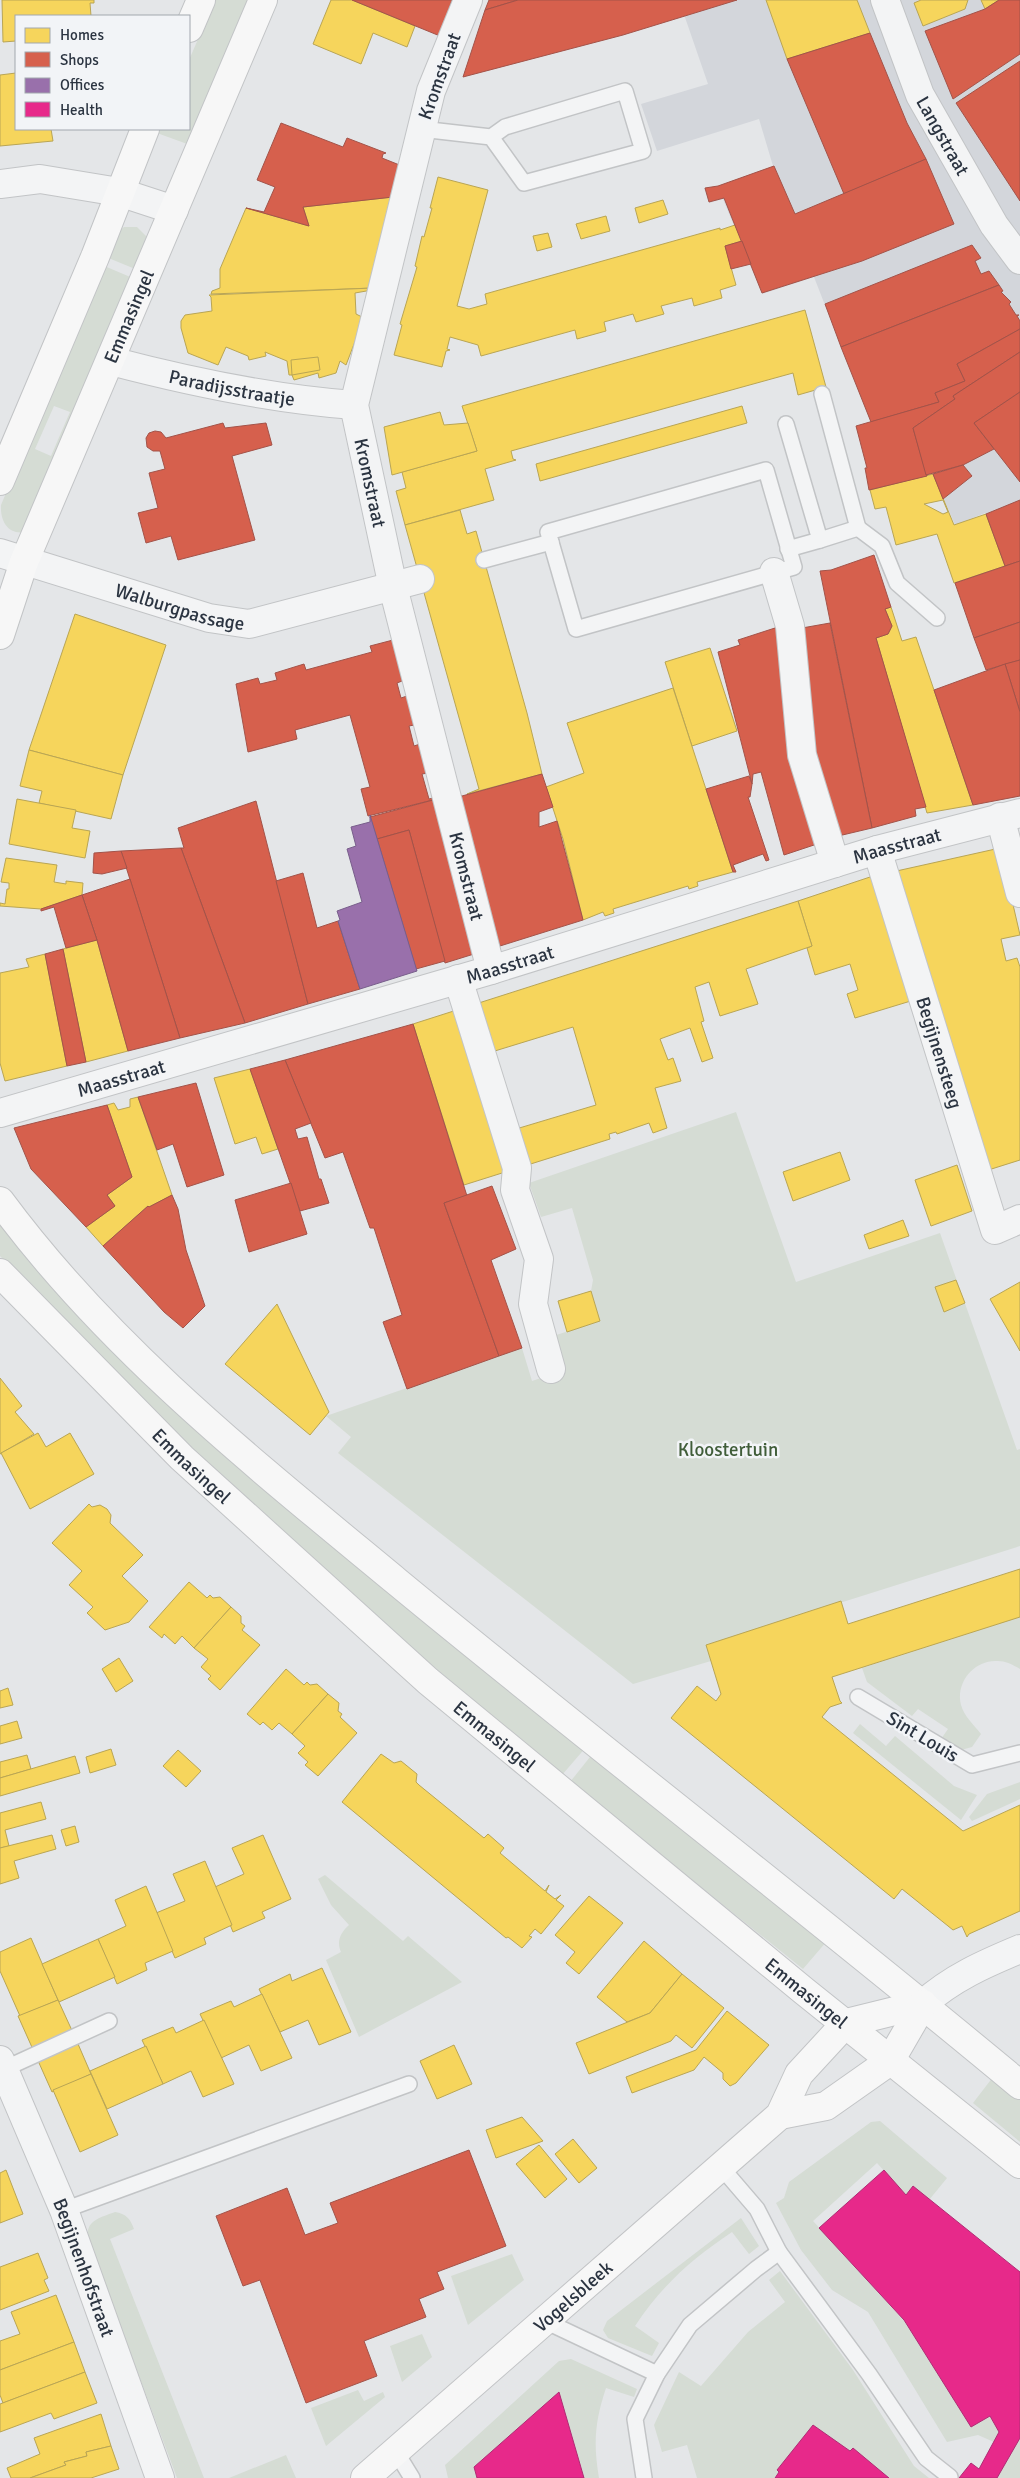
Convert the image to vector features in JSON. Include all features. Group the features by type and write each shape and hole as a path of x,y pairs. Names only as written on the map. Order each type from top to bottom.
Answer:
{"street":[{"path":"190,26 201,0"},
{"name":"Emmasingel","path":"0,635 12,557 111,361 263,0"},
{"name":"Kromstraat","path":"468,0 431,90 420,129 354,405 393,587 491,970"},
{"name":"Langstraat","path":"885,0 920,95 994,225 1020,260"},
{"path":"0,481 95,257 144,130"},
{"path":"0,184 40,179 119,192 174,210"},
{"name":"Paradijsstraatje","path":"111,361 198,383 306,402 354,405"},
{"name":"Walburgpassage","path":"12,557 209,618 249,624 420,579"},
{"path":"774,572 790,626 802,755 835,863"},
{"path":"1010,815 1020,893"},
{"name":"Maasstraat","path":"0,1113 458,980 877,850 1010,815"},
{"name":"Begijnensteeg","path":"877,850 995,1230 1020,1219"},
{"path":"458,980 517,1168 515,1190 538,1259 533,1304 551,1369"},
{"path":"0,1201 50,1264 114,1332 206,1421 477,1648 923,2004 1020,2085"},
{"name":"Emmasingel","path":"0,1273 182,1458 428,1681 890,2060 1020,2164"},
{"path":"780,2115 826,2106 890,2060 923,2004 942,1987 968,1971 1020,1949"},
{"path":"846,2023 923,2004"},
{"name":"Vogelsbleek","path":"366,2478 780,2115 799,2074 846,2023"},
{"name":"Begijnenhofstraat","path":"2,2064 64,2210 160,2478"}],"lane":[{"path":"420,129 490,137 504,127 625,91 643,151 524,184 490,137"},
{"path":"822,394 858,528 882,546 897,583 937,618"},
{"path":"786,424 820,540"},
{"path":"766,470 794,567 576,629 551,542 548,532 766,470"},
{"path":"788,549 858,528"},
{"path":"484,560 551,542"},
{"name":"Sint Louis","path":"858,1697 972,1765 1020,1753"},
{"path":"2,2064 109,2021"},
{"path":"64,2210 409,2084"},
{"path":"721,2167 758,2209 779,2252 869,2374 926,2458 950,2477"},
{"path":"644,2478 635,2419 657,2374 690,2325 779,2252"},
{"path":"545,2321 657,2374"},
{"path":"396,2452 412,2478"}],"shaded area":[{"path":"679,0 1020,0 1020,604 985,513 955,525 933,474 927,475 871,423 814,277 762,294 723,199 709,203 704,188 719,186 773,166 759,119 657,151 641,104 708,84"}],"green space":[{"path":"215,0 251,0 190,145 157,133 158,130 190,130 190,58"},
{"path":"124,227 137,227 147,237 140,271 106,257 115,235"},
{"path":"102,265 135,279 25,532 14,531 6,526 2,516 1,505","holes":["54,406 70,412 51,456 35,449"]},
{"name":"Kloostertuin","path":"736,1112 796,1282 940,1233 1017,1450 1020,1449 1020,1546 707,1645 711,1661 633,1684 338,1453 351,1437 326,1416 522,1348 532,1381 559,1372 550,1337 600,1321 591,1291 593,1280 572,1208 541,1217 529,1183"},
{"path":"0,1218 587,1746 562,1775 344,1588 134,1393 0,1256"},
{"path":"1020,1617 1020,1669 1009,1663 990,1661 975,1668 964,1680 961,1688 962,1709 981,1734 972,1747 961,1750 941,1739 948,1729 918,1709 912,1716 867,1682 862,1668"},
{"path":"860,1724 886,1746 895,1736 954,1786 977,1795 961,1820 853,1733"},
{"path":"594,1752 827,1941 803,1969 570,1782"},
{"path":"1020,1782 1020,1799 972,1821 969,1817 987,1794"},
{"path":"325,1875 403,1941 408,1936 462,1982 359,2037 326,1960 341,1952 340,1937 349,1925 331,1905 318,1879"},
{"path":"993,2077 1020,2099 1020,2142 973,2103"},
{"path":"880,2121 947,2178 929,2200 906,2195 877,2163 813,2221 904,2321 971,2426 990,2416 1000,2433 994,2442 978,2435 947,2442 868,2312 832,2290 801,2250 776,2203 784,2198 789,2182 871,2122"},
{"path":"115,2212 127,2217 134,2229 110,2239 204,2478 177,2478 89,2242 88,2229 90,2225 94,2221"},
{"path":"741,2218 759,2246 749,2254 732,2232 704,2252 679,2274 656,2298 635,2326 659,2343 652,2356 608,2338 603,2330 607,2321"},
{"path":"512,2254 524,2280 468,2325 451,2276"},
{"path":"780,2271 853,2370 914,2466 929,2478 888,2478 814,2426 774,2478 697,2478 687,2445 662,2452 654,2425 679,2372 701,2386 748,2332 785,2302 769,2280"},
{"path":"422,2334 432,2357 402,2382 390,2346"},
{"path":"571,2359 637,2389 634,2397 606,2388 599,2411 596,2432 599,2478 448,2478 445,2465 559,2361"},
{"path":"358,2390 364,2401 383,2392 385,2397 326,2446 311,2408"},
{"path":"1020,2431 1020,2478 995,2478"},
{"path":"286,2455 296,2478 229,2478"}],"building: Homes":[{"path":"2,0 94,0 94,3 90,3 91,15 15,15 15,41 3,42"},
{"path":"331,0 352,0 415,26 407,47 373,33 361,64 313,44"},
{"path":"766,0 857,0 870,33 787,59"},
{"path":"921,0 968,0 965,9 923,26 914,3"},
{"path":"981,0 999,0 985,9"},
{"path":"15,73 15,130 51,130 53,141 0,146 0,75"},
{"path":"438,177 488,190 457,306 469,309 487,304 485,294 735,225 742,241 725,246 736,285 720,290 722,298 694,306 692,298 661,306 664,314 636,322 633,314 604,322 606,331 577,339 575,330 481,356 478,345 450,337 447,349 450,350 446,351 442,367 394,355 402,325 400,324 417,267 415,266 422,236 424,237 432,208 430,208"},
{"path":"393,197 373,288 211,294 212,291 220,288 220,269 246,208 309,226 303,207"},
{"path":"663,200 668,214 639,223 635,208"},
{"path":"606,216 610,231 581,239 576,224"},
{"path":"548,233 552,247 537,251 533,236"},
{"path":"373,288 372,290 355,293 356,314 364,318 346,365 340,361 336,373 319,378 318,373 294,380 292,375 289,375 287,361 265,352 266,356 249,360 248,356 226,347 218,365 188,353 181,328 181,321 185,315 212,311 211,297 209,295"},
{"path":"805,310 826,387 798,395 793,373 511,451 513,459 516,460 485,469 494,500 405,525 396,491 406,488 402,472 477,451 462,406"},
{"path":"318,357 320,370 292,375 291,360"},
{"path":"742,406 747,423 540,481 536,464"},
{"path":"440,412 444,425 468,423 477,451 392,475 384,427"},
{"path":"933,474 954,525 986,514 1005,566 954,583 937,534 896,545 886,507 875,509 870,490","holes":["943,500 948,512 943,514 924,504"]},
{"path":"460,510 467,534 476,531 527,713 542,774 467,794 479,789 405,525"},
{"path":"891,607 902,641 916,637 973,805 927,813 876,638 888,634 892,626 885,609"},
{"path":"75,614 166,645 123,775 29,750"},
{"path":"710,648 737,731 692,746 665,662"},
{"path":"673,688 733,872 697,882 698,886 689,889 688,886 613,909 614,913 605,916 603,912 583,920 563,839 546,787 584,773 567,723"},
{"path":"29,750 123,775 111,819 39,803 42,791 20,786"},
{"path":"17,799 76,810 72,828 90,831 85,858 9,844"},
{"path":"1000,848 1020,935 1001,939 1006,961 1017,958 1020,967 1020,1160 982,1172 892,872"},
{"path":"6,858 57,865 54,882 66,884 66,881 83,883 82,895 41,909 0,906 0,903 5,904 7,889 9,889 9,883 1,882"},
{"path":"879,874 914,1000 855,1018 847,994 858,990 850,964 815,975 807,948 812,946 798,901"},
{"path":"798,901 812,946 746,969 758,1004 720,1016 709,982 695,987 704,1021 701,1022 713,1058 702,1062 690,1028 660,1039 668,1060 673,1058 681,1081 655,1088 667,1128 653,1133 649,1123 617,1134 616,1132 609,1134 610,1139 464,1185 413,1024","holes":["573,1027 596,1105 496,1135 472,1058"]},
{"path":"97,940 128,1051 86,1062 63,949"},
{"path":"45,954 67,1066 5,1081 0,1063 0,973 29,967 26,959"},
{"path":"250,1069 278,1149 262,1154 256,1137 235,1144 214,1078"},
{"path":"138,1097 172,1195 148,1206 103,1246 86,1227 115,1206 107,1195 132,1177 107,1105 114,1103 118,1110 130,1107 130,1099"},
{"path":"840,1152 850,1180 793,1201 783,1172"},
{"path":"957,1165 972,1211 931,1226 915,1180"},
{"path":"903,1220 909,1236 869,1249 864,1235"},
{"path":"956,1280 965,1303 944,1312 935,1287"},
{"path":"1020,1282 1020,1351 990,1299"},
{"path":"591,1291 600,1321 567,1332 558,1301"},
{"path":"277,1304 329,1412 310,1435 225,1364"},
{"path":"0,1378 22,1406 15,1412 34,1434 0,1454"},
{"path":"38,1433 46,1447 70,1433 94,1474 30,1509 1,1453"},
{"path":"89,1504 92,1507 100,1505 107,1509 111,1515 110,1523 143,1555 122,1576 148,1601 129,1622 105,1630 87,1613 93,1607 69,1585 82,1571 52,1543"},
{"path":"1020,1569 1020,1617 832,1677 842,1703 830,1707 822,1717 963,1831 1020,1805 1020,1911 969,1934 967,1937 962,1926 953,1930 902,1889 894,1899 671,1718 697,1686 716,1701 721,1694 706,1645 841,1601 848,1624"},
{"path":"189,1582 207,1598 210,1595 213,1598 220,1597 231,1607 194,1648 182,1636 175,1644 164,1634 162,1638 149,1627"},
{"path":"231,1607 241,1616 241,1623 245,1626 242,1630 260,1645 220,1690 208,1679 211,1676 201,1667 208,1659 194,1648"},
{"path":"119,1658 133,1681 116,1692 102,1669"},
{"path":"286,1669 304,1685 307,1682 310,1685 317,1684 328,1694 292,1734 279,1723 272,1730 263,1722 260,1725 247,1714"},
{"path":"8,1688 13,1705 0,1708 0,1691"},
{"path":"328,1694 339,1703 338,1711 342,1714 340,1717 357,1733 318,1776 305,1765 308,1762 298,1753 305,1746 292,1734"},
{"path":"17,1721 22,1738 0,1744 0,1726"},
{"path":"111,1749 116,1765 90,1773 86,1757"},
{"path":"178,1750 201,1771 186,1787 163,1766"},
{"path":"381,1754 394,1763 401,1761 417,1774 416,1782 419,1785 484,1838 488,1834 504,1848 500,1853 545,1891 549,1885 546,1892 555,1899 561,1895 556,1900 564,1906 541,1934 535,1929 529,1936 532,1937 522,1948 508,1937 506,1938 342,1802"},
{"path":"27,1755 31,1769 0,1778 0,1762"},
{"path":"75,1756 80,1773 0,1796 0,1778"},
{"path":"41,1802 46,1819 5,1830 9,1846 0,1848 0,1813"},
{"path":"75,1826 79,1842 66,1846 61,1830"},
{"path":"52,1835 56,1849 14,1861 19,1878 0,1884 0,1848"},
{"path":"263,1835 291,1899 262,1912 265,1918 233,1932 215,1887 244,1874 232,1848"},
{"path":"205,1861 232,1925 204,1938 206,1944 175,1958 156,1913 185,1901 173,1874"},
{"path":"146,1886 173,1951 145,1963 147,1970 117,1984 98,1939 126,1926 115,1900"},
{"path":"589,1896 623,1923 579,1974 566,1963 575,1952 555,1935"},
{"path":"31,1938 58,2000 20,2016 0,1971 0,1952"},
{"path":"98,1939 115,1977 59,2002 42,1964"},
{"path":"644,1941 682,1974 650,2013 627,2022 597,1997"},
{"path":"322,1968 351,2032 319,2045 308,2020 280,2032 259,1989 290,1974 292,1981"},
{"path":"682,1974 724,2008 692,2048 676,2035 671,2041 589,2074 576,2043 650,2013"},
{"path":"262,1994 292,2058 261,2071 249,2045 221,2058 200,2014 231,2001 234,2007"},
{"path":"58,2000 75,2037 35,2054 18,2016"},
{"path":"727,2011 769,2045 736,2083 730,2086 723,2079 723,2073 704,2057 694,2070 632,2093 626,2077 696,2050"},
{"path":"204,2020 234,2084 203,2097 191,2071 163,2084 142,2040 173,2027 176,2033"},
{"path":"75,2037 91,2074 52,2092 35,2054"},
{"path":"454,2045 472,2084 437,2099 420,2061"},
{"path":"146,2046 163,2084 107,2109 90,2071"},
{"path":"91,2074 118,2135 80,2152 53,2090"},
{"path":"522,2117 543,2141 496,2158 486,2130"},
{"path":"573,2139 597,2168 579,2183 555,2154"},
{"path":"539,2145 567,2179 545,2198 516,2164"},
{"path":"6,2170 23,2214 0,2223 0,2173"},
{"path":"38,2253 48,2278 44,2280 49,2291 0,2310 0,2267"},
{"path":"56,2295 74,2342 0,2370 0,2341 20,2334 11,2312"},
{"path":"74,2342 85,2372 3,2403 0,2395 0,2370"},
{"path":"85,2372 97,2403 54,2419 51,2413 0,2432 0,2404"},
{"path":"101,2414 111,2446 86,2452 87,2456 64,2462 66,2465 30,2478 11,2478 7,2468 40,2454 34,2438"},
{"path":"111,2446 119,2469 91,2478 30,2478 66,2465 64,2462 87,2456 86,2452"}],"building: Shops":[{"path":"352,0 452,0 440,36"},
{"path":"489,0 518,0 485,10"},
{"path":"518,0 737,0 623,35 463,77 485,10"},
{"path":"999,0 1020,0 1020,54 953,99 925,31 985,9"},
{"path":"870,33 907,123 926,159 844,194 787,59"},
{"path":"1020,61 1020,201 956,103"},
{"path":"281,123 343,147 347,138 386,153 383,154 382,158 402,166 393,197 303,207 309,226 246,208 264,212 275,187 257,180"},
{"path":"926,159 954,224 862,261 762,293 724,198 709,202 705,188 718,186 774,166 795,214"},
{"path":"742,241 751,264 731,269 725,246"},
{"path":"972,245 981,258 975,261 981,274 989,271 999,285 841,347 825,304"},
{"path":"999,285 1003,291 1001,292 1011,302 1009,304 1016,315 1019,315 1017,316 1020,321 1020,329 957,364 965,381 935,393 939,402 871,422 841,347"},
{"path":"1020,329 1020,352 953,396 955,399 913,428 927,476 869,490 865,468 867,468 856,426 939,402 935,393 965,381 957,364"},
{"path":"1020,352 1020,392 974,423 994,449 963,465 926,475 913,428 955,399 953,396"},
{"path":"1020,392 1020,482 974,423"},
{"path":"223,423 225,428 266,423 272,445 232,456 255,540 178,560 171,536 146,543 138,513 158,508 149,473 165,469 160,451 153,451 147,447 146,438 149,433 155,431 161,432 166,438"},
{"path":"963,465 972,476 943,499 933,474"},
{"path":"1020,500 1020,561 1005,566 986,514"},
{"path":"874,555 891,607 885,609 892,626 888,634 876,638 926,807 915,809 916,816 872,828 820,571 831,570"},
{"path":"1020,561 1020,622 974,638 955,583"},
{"path":"1020,622 1020,660 986,670 974,638"},
{"path":"830,623 872,828 834,837 813,749 802,628"},
{"path":"778,627 820,843 784,855 761,772 753,774 752,784 718,652 740,645 738,640"},
{"path":"393,640 402,681 397,683 401,698 407,696 414,725 409,726 414,746 420,744 428,773 422,774 429,799 433,798 433,800 368,816 361,789 370,787 350,715 295,730 297,739 248,752 236,684 258,678 260,684 277,680 275,673 304,664 306,670 372,652 370,646"},
{"path":"1020,660 1020,712 1005,664"},
{"path":"1005,664 1020,712 1020,796 973,805 934,690"},
{"path":"542,774 553,807 539,812 539,827 557,821 583,920 500,946 475,865 459,794 462,796"},
{"path":"749,776 752,784 750,797 748,797 769,860 766,861 763,854 733,865 736,872 733,872 706,789"},
{"path":"433,800 474,954 445,963 409,830 377,839 370,817"},
{"path":"256,801 308,1004 245,1023 181,848 184,848 178,828"},
{"path":"409,830 445,961 416,969 377,839"},
{"path":"181,848 245,1023 180,1038 121,851"},
{"path":"121,851 127,868 102,874 93,873 94,853"},
{"path":"303,873 317,928 338,921 360,989 308,1004 276,881"},
{"path":"130,879 180,1038 128,1051 97,940 82,895"},
{"path":"82,895 97,940 66,948 54,907 41,911 41,909"},
{"path":"63,949 86,1062 67,1066 45,954"},
{"path":"413,1024 467,1196 444,1203 499,1356 407,1389 383,1322 402,1315 374,1228 370,1228 343,1152 325,1158 285,1060"},
{"path":"285,1060 311,1123 295,1129 298,1139 307,1137 319,1179 321,1179 329,1203 300,1211 250,1069"},
{"path":"196,1083 224,1175 187,1187 173,1144 157,1150 138,1097"},
{"path":"107,1105 132,1177 107,1195 115,1206 86,1227 31,1169 14,1128"},
{"path":"291,1183 307,1234 249,1252 235,1200"},
{"path":"492,1186 516,1249 491,1260 522,1348 499,1356 444,1203"},
{"path":"172,1195 178,1209 186,1250 205,1306 183,1328 164,1312 103,1246 148,1206"},
{"path":"469,2150 506,2246 437,2272 444,2289 419,2299 426,2317 364,2341 377,2376 306,2403 260,2280 243,2286 216,2216 287,2188 305,2235 338,2223 330,2203"}],"building: Offices":[{"path":"370,815 417,971 360,989 338,921 340,920 337,911 362,902 347,849 356,846 351,827 370,822"}],"building: Health":[{"path":"884,2170 906,2195 913,2186 1020,2272 1020,2438 997,2478 959,2478 971,2463 979,2469 999,2432 990,2416 971,2427 904,2320 819,2228"},
{"path":"559,2392 584,2478 477,2478 474,2467"},
{"path":"813,2425 850,2451 853,2448 889,2478 775,2478 779,2472 777,2470"}]}
